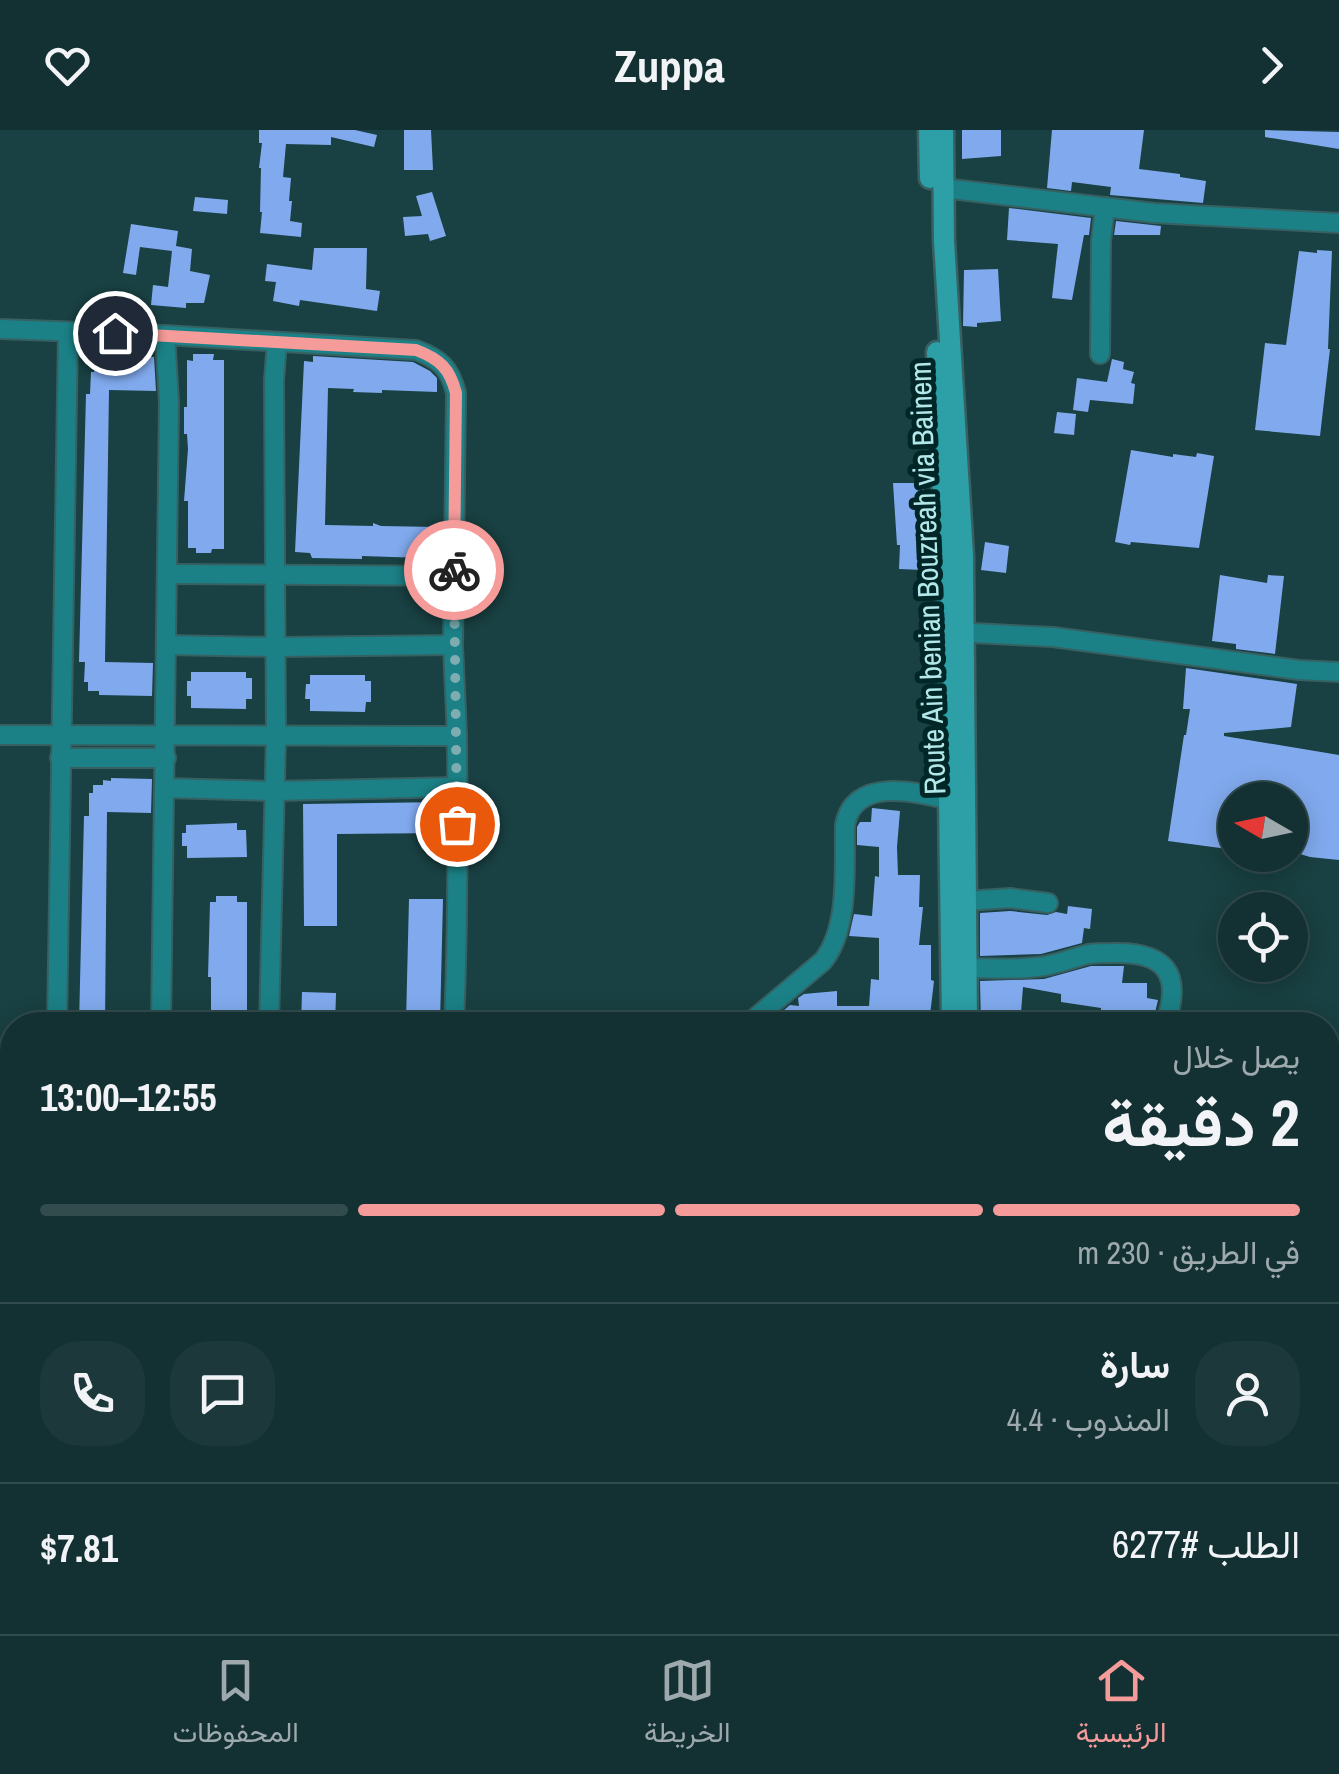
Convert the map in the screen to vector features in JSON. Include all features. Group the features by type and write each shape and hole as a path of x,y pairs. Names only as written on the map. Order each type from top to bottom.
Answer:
{"main road":[{"name":"Route Ain benian Bouzreah via Bainem","path":"929,130 944,496 956,632 966,1012"},
{"name":"Route Ain benian Bouzreah via Bainem","path":"943,130 947,291 960,505 950,800 952,1012"}],"street":[{"path":"943,188 1201,216 1339,223"},
{"path":"1100,354 1105,207"},
{"path":"0,328 416,350 443,363 452,376 456,393 454,646 459,885 454,1012"},
{"path":"57,1012 68,332"},
{"path":"161,1012 168,402 165,335"},
{"path":"269,1012 276,736 277,342"},
{"path":"167,574 454,576"},
{"path":"956,632 1052,638 1339,672"},
{"path":"166,644 454,646"},
{"path":"0,735 457,736"},
{"path":"60,758 166,758"},
{"path":"165,788 458,788"},
{"path":"763,1012 830,952 842,912 846,826 853,804 864,797 896,791 950,800"},
{"path":"966,901 1010,898 1048,902"},
{"path":"966,968 1035,968 1089,954 1135,952 1157,961 1169,974 1173,993 1168,1012"}],"building":[{"path":"259,130 355,130 377,135 374,147 331,137 331,145 286,144 283,177 291,178 290,221 302,223 301,237 260,233"},
{"path":"404,130 431,130 433,170 404,170"},
{"path":"962,130 1001,130 1001,156 962,159"},
{"path":"1052,130 1144,130 1139,169 1206,181 1203,203 1110,195 1111,187 1072,182 1071,191 1047,188"},
{"path":"1265,130 1339,132 1339,149 1265,137"},
{"path":"432,192 446,236 430,241 428,234 405,236 403,217 422,216 416,196"},
{"path":"195,197 228,200 227,214 193,211"},
{"path":"1009,208 1091,218 1072,300 1052,298 1058,244 1007,240"},
{"path":"1116,221 1161,226 1160,235 1114,235"},
{"path":"131,224 178,231 176,246 192,249 190,271 210,275 204,303 186,303 186,308 151,305 153,285 168,287 172,251 140,247 136,275 123,273"},
{"path":"314,248 367,248 366,289 380,291 377,311 300,300 299,306 273,301 276,282 265,281 267,264 312,270"},
{"path":"1299,251 1332,251 1330,349 1320,436 1255,430 1265,343 1286,345"},
{"path":"998,269 1001,321 963,326 964,270"},
{"path":"193,354 214,354 213,360 224,360 224,549 212,549 211,553 196,553 196,548 188,548 184,407 187,360 193,361"},
{"path":"112,356 154,357 156,391 109,390 105,662 153,663 152,696 99,695 99,691 88,691 88,682 84,682 85,662 79,662 86,394 90,394 94,364 104,364"},
{"path":"313,356 413,362 437,378 437,392 353,392 354,389 328,388 325,525 437,527 437,555 312,558 310,553 295,552 304,361 313,362"},
{"path":"1112,359 1124,362 1123,369 1134,372 1133,404 1090,400 1088,412 1073,410 1077,378 1107,382"},
{"path":"1057,412 1076,414 1074,435 1054,433"},
{"path":"1131,450 1173,457 1196,457 1197,453 1214,456 1199,548 1115,542"},
{"path":"893,483 924,483 923,570 899,569"},
{"path":"985,542 1009,546 1006,573 981,570"},
{"path":"1220,575 1267,583 1268,575 1284,576 1275,654 1212,641"},
{"path":"1186,668 1297,684 1291,727 1224,736 1339,755 1339,860 1308,856 1308,782 1218,782 1218,848 1168,841 1190,709 1183,709"},
{"path":"191,672 246,672 246,678 252,678 252,699 246,699 246,709 191,708 187,681 191,681"},
{"path":"310,675 365,675 365,681 371,681 371,702 366,702 365,712 310,711 310,699 305,699"},
{"path":"152,779 151,813 107,812 105,1012 79,1012 84,816 89,816 93,785"},
{"path":"445,802 445,833 337,834 337,926 304,926 303,804"},
{"path":"872,808 900,811 898,875 920,875 919,907 923,907 919,945 931,945 934,981 930,1012 782,1012 790,1005 799,1006 798,998 804,994 837,991 837,1006 869,1006 871,979 879,980 879,938 849,936 854,914 872,916 875,876 879,877 879,847 857,845 860,822 871,822"},
{"path":"237,823 237,830 246,830 247,857 187,858 187,846 182,846 186,825"},
{"path":"216,896 237,896 237,902 247,902 247,1012 211,1012 210,902 216,902"},
{"path":"409,899 443,899 440,1012 406,1012"},
{"path":"1068,906 1092,909 1090,929 1084,928 1082,943 1041,954 980,956 980,913 1067,914"},
{"path":"1091,966 1124,966 1122,983 1147,983 1147,998 1158,1000 1155,1012 1101,1012 1101,1008 1061,1002 1061,994 1023,987 1021,1012 981,1012 980,981 1044,979"},
{"path":"302,992 336,993 335,1012 301,1012"}],"way so far":[{"path":"454,570 457,824"}],"route":[{"path":"115,333 416,350 443,363 452,376 456,393 454,570"}]}
